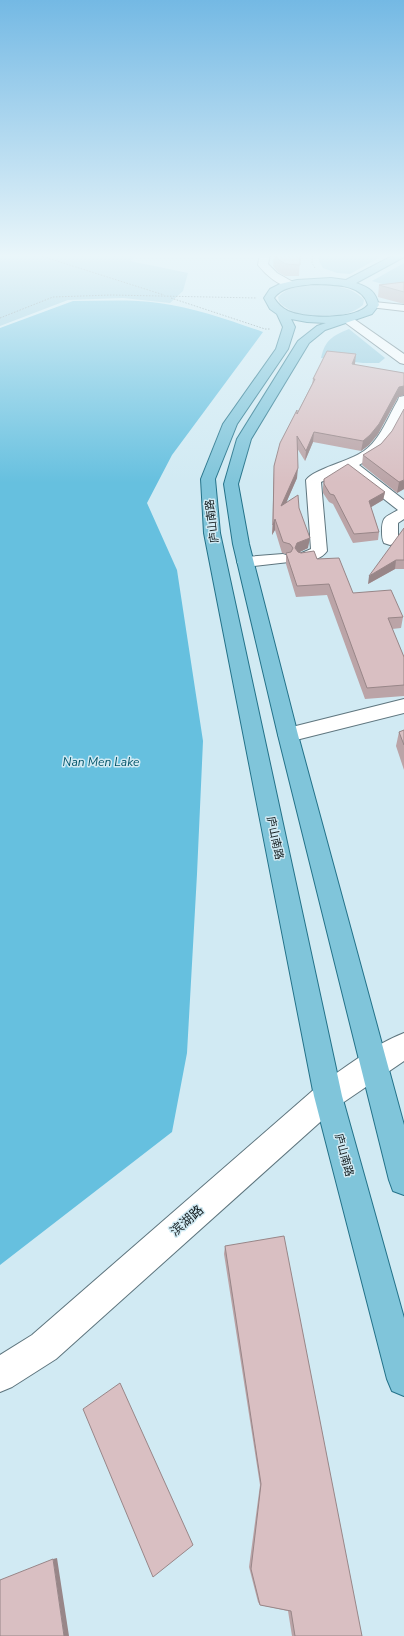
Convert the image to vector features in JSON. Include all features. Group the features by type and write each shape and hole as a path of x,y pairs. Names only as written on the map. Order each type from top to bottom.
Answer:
{"main road":[{"name":"庐山南路","path":"281,330 282,349 230,424 208,479 212,533 328,1096 404,1379"},
{"path":"318,330 304,341 244,439 231,484 245,562 373,1065 404,1180"}],"street":[{"path":"367,330 404,360"},
{"path":"303,558 319,551 313,480 325,472 349,464 374,450 404,400"},
{"path":"349,464 404,507"},
{"path":"390,540 390,521 404,513"},
{"path":"245,562 284,559"},
{"path":"288,734 404,706"},
{"name":"滨湖路","path":"0,1375 44,1347 328,1096 404,1046"}],"shaded area":[{"path":"346,330 351,330 385,358 379,363 363,363 321,358 327,343 338,334"}],"water":[{"name":"Nan Men Lake","path":"0,330 258,330 263,332 172,455 147,503 177,570 203,741 187,1053 172,1132 0,1265"}],"building":[{"path":"327,351 356,354 352,364 404,373 404,386 399,387 379,424 363,441 314,432 306,451 297,436 298,468 281,506 298,495 299,508 310,538 297,543 295,548 298,552 314,551 317,559 339,558 353,593 391,590 403,617 388,618 404,657 404,685 367,688 329,584 297,586 286,553 291,552 293,548 290,544 283,542 275,519 273,525 274,466 280,443 315,379 313,379"},
{"path":"404,409 404,480 399,482 363,455 381,444 392,431"},
{"path":"348,464 385,492 369,501 379,532 354,534 334,495 330,494 324,484 324,479"},
{"path":"404,528 404,560 396,560 369,576"},
{"path":"404,730 404,745 399,732"},
{"path":"284,1236 362,1636 295,1636 291,1611 260,1605 251,1569 261,1484 225,1246"},
{"path":"120,1383 193,1545 153,1577 83,1409"},
{"path":"53,1559 64,1636 0,1636 0,1580"}]}
